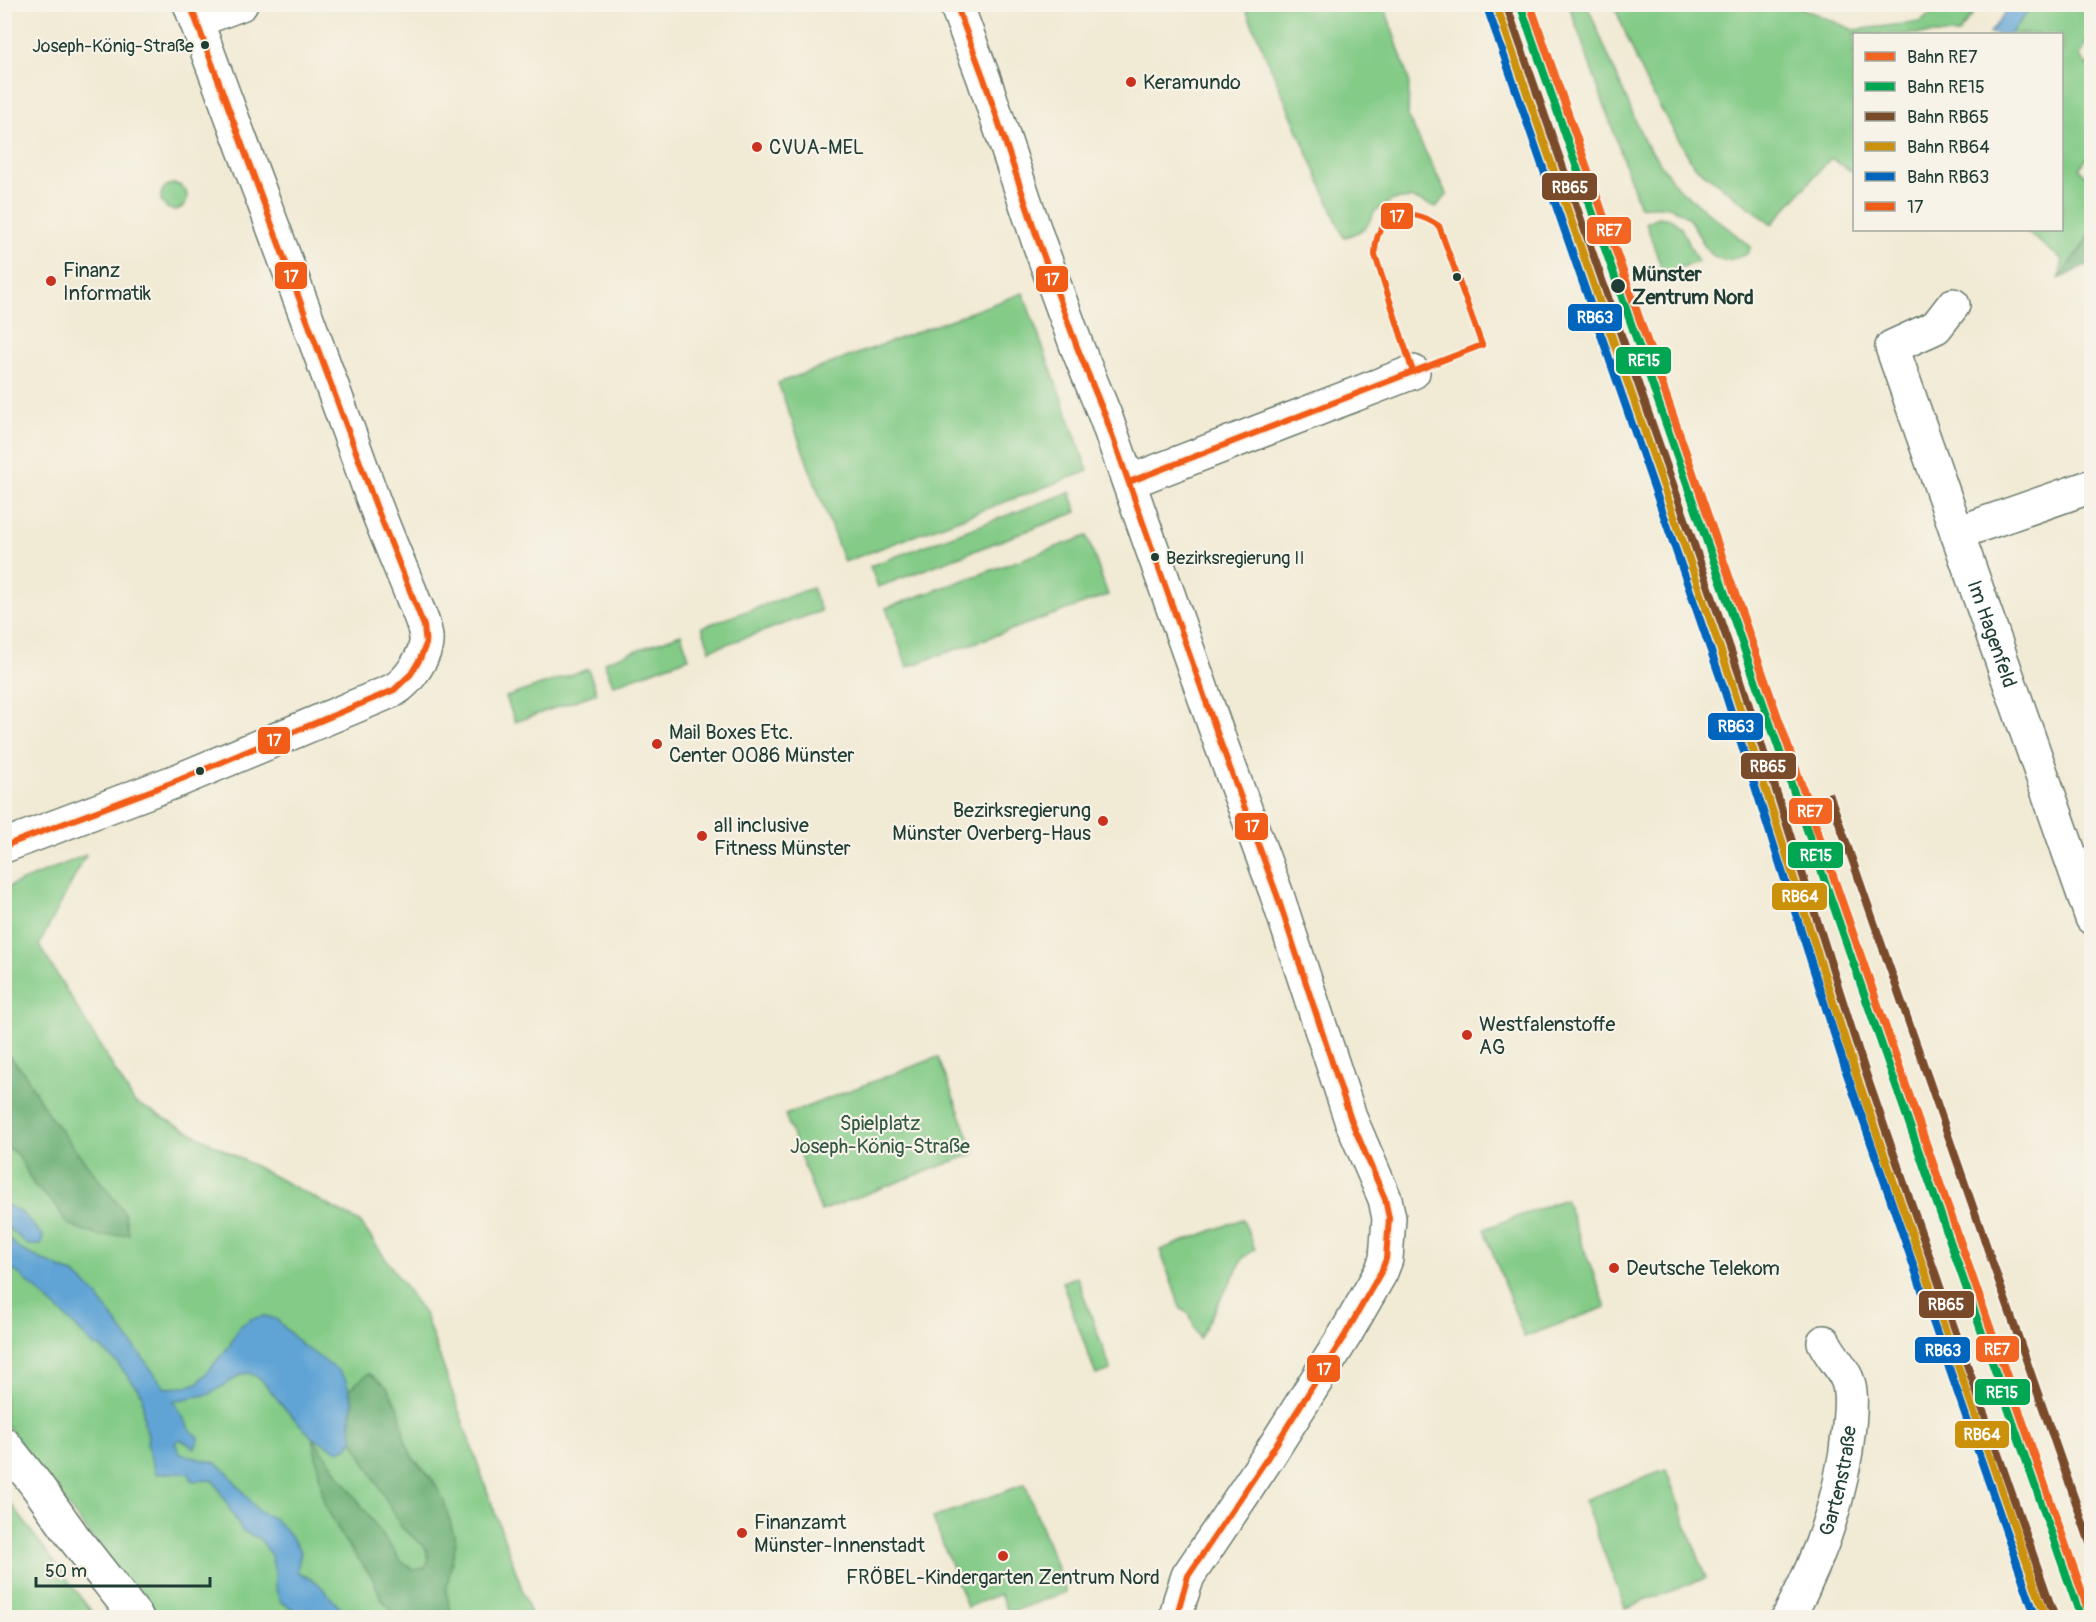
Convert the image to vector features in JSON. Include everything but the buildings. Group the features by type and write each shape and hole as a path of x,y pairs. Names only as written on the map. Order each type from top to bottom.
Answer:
{"street":[{"path":"4,846 179,780 394,690 412,675 427,639 193,13 241,4"},
{"path":"956,4 1047,264 1129,482 1277,895 1351,1120 1385,1198 1389,1218 1386,1258 1381,1272 1345,1335 1268,1457 1188,1576 1176,1617"},
{"name":"Im Hagenfeld","path":"1953,305 1936,327 1892,347 2091,918"},
{"path":"1129,482 1413,372"},
{"path":"1957,533 2091,486"},
{"name":"Gartenstraße","path":"1788,1617 1801,1593 1824,1536 1844,1472 1850,1411 1849,1386 1846,1377 1824,1342"},
{"path":"4,1444 137,1617"}],"green space":[{"path":"1244,5 1384,5 1409,80 1408,117 1447,195 1436,207 1412,198 1393,200 1375,211 1365,229 1344,238"},
{"path":"1569,5 1587,5 1644,141 1678,188 1751,247 1747,254 1727,260 1713,256 1687,217 1677,210 1662,206 1640,207"},
{"path":"1614,5 1794,5 1854,30 1920,22 1942,5 1979,5 1959,33 1853,33 1853,172 1831,158 1772,224 1694,166 1646,83"},
{"path":"2033,5 2091,5 2091,33 2080,56 2087,65 2091,62 2091,153 2079,169 2091,180 2091,234 2059,279 2063,260 2025,231 2063,231 2063,33 2011,33"},
{"path":"174,184 183,188 187,197 183,206 174,210 165,206 161,197 165,188"},
{"path":"1658,217 1672,219 1681,228 1698,262 1663,273 1646,223"},
{"path":"2091,234 2091,263 2059,279"},
{"path":"1023,293 1088,471 844,562 778,383"},
{"path":"1070,492 1077,512 878,587 870,566"},
{"path":"1087,536 1108,595 907,667 886,608"},
{"path":"812,588 821,611 710,650 702,627"},
{"path":"681,634 689,658 613,685 604,662"},
{"path":"588,669 597,693 515,722 506,697"},
{"path":"86,855 39,945 134,1102 360,1222 425,1315 532,1617 152,1617 5,1423 5,888"},
{"path":"4,1051 23,1071 48,1114 124,1212 129,1234 99,1236 67,1224 58,1208 34,1185 18,1155 5,1145"},
{"name":"Spielplatz Joseph-König-Straße","path":"938,1057 975,1153 821,1211 785,1115"},
{"path":"1565,1199 1606,1307 1524,1337 1484,1229"},
{"path":"1243,1219 1255,1249 1244,1257 1199,1339 1189,1314 1181,1309 1160,1250"},
{"path":"1077,1277 1111,1370 1096,1375 1062,1282"},
{"path":"369,1373 387,1387 399,1409 405,1441 413,1458 432,1479 444,1501 456,1542 446,1591 452,1617 398,1617 382,1600 372,1577 344,1540 324,1503 313,1438 401,1561 413,1570 425,1568 429,1559 425,1547 402,1528 353,1440 350,1423 353,1403 349,1389"},
{"path":"1666,1470 1706,1578 1625,1608 1584,1500"},
{"name":"FRÖBEL-Kindergarten Zentrum Nord","path":"1025,1484 1066,1592 1008,1613 1000,1594 967,1607 933,1518"},
{"path":"5,1496 91,1611 95,1617 5,1617"}],"water":[{"path":"2012,4 2033,5 2011,33 1990,33"},
{"path":"5,1204 21,1212 43,1236 41,1245 28,1245 5,1225"},
{"path":"5,1234 19,1249 75,1275 94,1292 165,1388 184,1387 198,1383 230,1345 239,1327 251,1319 265,1316 276,1319 302,1345 339,1371 346,1380 353,1403 350,1423 353,1440 348,1447 339,1451 313,1438 265,1384 249,1373 242,1374 210,1394 174,1401 189,1428 199,1439 195,1448 180,1439 175,1443 180,1454 216,1463 227,1472 259,1512 275,1519 290,1535 301,1552 297,1571 319,1584 348,1617 307,1617 281,1602 275,1587 271,1555 260,1539 242,1531 214,1481 191,1480 190,1474 181,1472 156,1474 147,1446 148,1435 144,1423 142,1394 118,1364 99,1346 94,1346 18,1273 5,1266"}],"rail line":[{"name":"RB64","path":"1496,4 1730,677 1855,1071 2046,1618"},
{"name":"RB65","path":"1506,4 1739,674 1864,1068 2054,1615"},
{"name":"RE7","path":"1530,4 2091,1618"},
{"name":"RB63","path":"1487,7 1721,680 1847,1074 2036,1618"},
{"name":"RE15","path":"1521,7 2081,1618"},
{"name":"RB65","path":"1830,796 2092,1549"}],"transit line":[{"name":"17","path":"4,846 179,780 394,690 411,674 426,644 424,626 376,506 190,4"},
{"name":"17","path":"956,4 984,79 1039,243 1106,418 1277,895 1351,1120 1385,1199 1389,1218 1386,1259 1381,1272 1345,1335 1268,1457 1188,1576 1176,1618"},
{"name":"17","path":"1413,372 1375,255 1380,230 1395,216 1416,215 1439,226 1482,345"},
{"name":"17","path":"1129,482 1482,345"}],"place":[{"name":"Joseph-König-Straße","path":"205,45"},
{"name":"Keramundo","path":"1131,82"},
{"name":"CVUA-MEL","path":"757,147"},
{"name":"Finanz Informatik","path":"51,281"},
{"name":"Münster Zentrum Nord","path":"1618,286"},
{"name":"Bezirksregierung II","path":"1155,557"},
{"name":"Mail Boxes Etc. Center 0086 Münster","path":"657,744"},
{"name":"Bezirksregierung Münster Overberg-Haus","path":"1103,821"},
{"name":"all inclusive Fitness Münster","path":"702,836"},
{"name":"Westfalenstoffe AG","path":"1467,1035"},
{"name":"Deutsche Telekom","path":"1614,1268"},
{"name":"Finanzamt Münster-Innenstadt","path":"742,1533"},
{"name":"FRÖBEL-Kindergarten Zentrum Nord","path":"1003,1556"}]}
